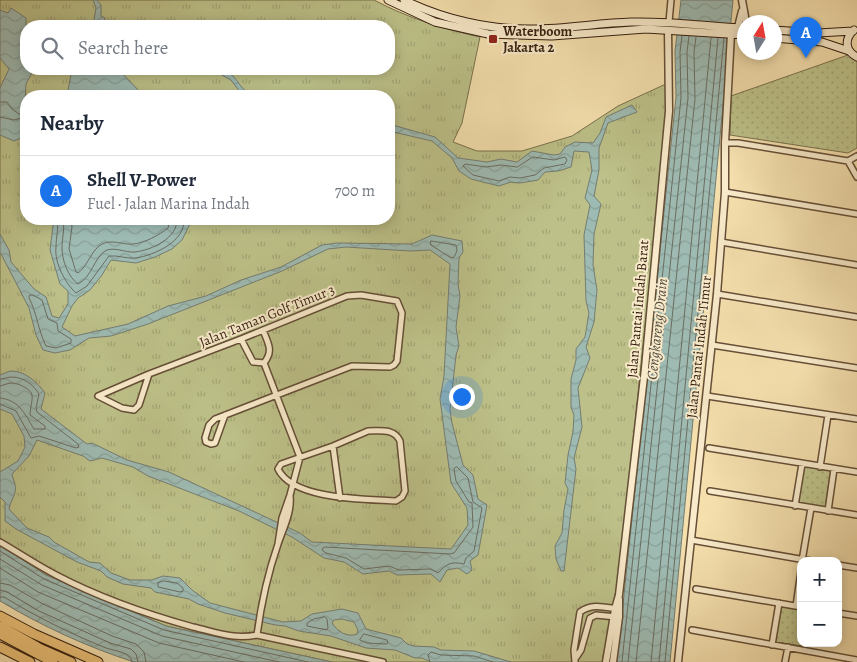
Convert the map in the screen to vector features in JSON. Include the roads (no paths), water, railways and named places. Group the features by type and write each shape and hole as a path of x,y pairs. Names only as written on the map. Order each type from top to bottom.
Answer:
{"highway":[{"path":"0,616 34,634 98,662"},
{"path":"0,626 39,648 71,662"},
{"path":"0,634 53,662"},
{"path":"0,647 30,662"}],"main road":[{"path":"388,0 435,22 488,34 655,26 735,30"},
{"path":"404,0 445,16 484,25 552,32"},
{"path":"782,30 830,33 855,30"},
{"path":"849,51 847,40 855,30"},
{"path":"830,33 834,39 830,44"},
{"path":"782,39 830,44 849,51 857,57"}],"street":[{"path":"671,0 672,26"},
{"name":"Jalan Pantai Indah Timur","path":"678,662 717,294 725,192 725,143 735,30 742,3"},
{"name":"Jalan Pantai Indah Barat","path":"613,662 616,617 645,368 669,111 672,26"},
{"path":"725,143 738,143 848,161 857,156"},
{"path":"848,161 857,177"},
{"path":"725,192 857,214"},
{"path":"721,242 857,266"},
{"path":"717,294 857,317"},
{"name":"Jalan Taman Golf Timur 3","path":"149,374 140,405 134,410 122,408 98,396 149,374 347,296 361,295 397,301 402,313 397,362 394,365 352,366 276,396"},
{"path":"263,330 270,349 269,356 264,363"},
{"path":"241,339 252,362 264,363"},
{"path":"712,345 857,368"},
{"path":"256,635 284,519 291,502 292,484 300,457 264,363"},
{"path":"225,415 215,443 206,442 205,438 209,425 216,419 225,415 276,396"},
{"path":"707,396 857,419"},
{"path":"820,467 828,415"},
{"path":"368,431 390,431 400,441 405,491 402,497 396,501 332,497 292,484 281,476 278,469 281,464 300,457 334,446 368,431"},
{"path":"334,446 340,498"},
{"path":"709,448 857,472"},
{"path":"795,506 802,464"},
{"path":"828,511 834,469"},
{"path":"710,491 857,515"},
{"path":"803,557 812,508"},
{"path":"691,540 797,559"},
{"path":"0,542 56,575 103,597 149,615 227,636 243,638 256,635 383,662"},
{"path":"842,566 857,568"},
{"path":"696,589 797,607"},
{"path":"772,645 779,604"},
{"path":"575,661 574,650 580,612 586,608 596,606 617,609"},
{"path":"842,614 857,616"},
{"path":"575,661 581,650 590,618 596,615 616,617"},
{"name":"Jalan Pantai Indah Barat","path":"606,662 616,617"},
{"path":"692,630 857,660"},
{"path":"785,662 788,647"}],"water":[{"path":"93,0 97,0 101,5 101,16 105,18 105,20 94,20 96,8"},
{"name":"Cengkareng Drain","path":"681,0 733,0 670,662 617,662 676,97 675,51"},
{"path":"11,8 26,18 26,20 20,20 20,75 31,75 26,84 26,90 20,90 20,138 14,141 0,135 0,88 9,69 0,58 0,10 8,13"},
{"path":"71,75 124,75 138,90 68,90"},
{"path":"222,75 232,75 244,90 238,90 231,80"},
{"path":"632,105 637,112 608,123 599,148 599,170 594,196 601,204 594,234 593,265 597,290 594,322 586,347 590,358 578,388 582,427 574,458 576,469 564,571 561,571 556,559 555,546 562,533 568,489 565,483 574,415 571,407 571,379 576,360 576,349 585,337 589,313 586,301 584,235 590,205 585,198 592,170 589,152 574,151 571,167 545,172 538,180 520,183 511,182 499,186 471,179 459,171 452,158 432,141 395,132 395,126 435,137 458,158 487,162 501,159 517,162 532,151 554,155 560,154 565,147 575,142 593,143 600,133 606,117"},
{"path":"53,225 190,225 182,240 172,249 155,257 136,263 111,260 90,290 78,298 72,306 62,327 75,336 128,324 168,306 206,296 241,280 281,267 322,245 337,243 412,244 432,235 462,241 463,252 459,258 458,284 460,296 456,327 459,346 456,355 450,410 463,465 473,475 478,499 487,505 478,555 470,561 472,570 467,574 458,568 447,570 440,582 431,574 397,575 389,571 363,574 344,562 324,558 292,537 239,511 148,476 133,467 102,458 90,461 83,456 37,440 29,456 12,474 15,490 9,509 27,528 49,537 54,542 89,562 100,563 111,573 130,580 152,580 163,576 180,578 192,590 210,603 283,622 301,621 312,614 342,609 358,613 366,629 401,638 407,644 434,647 441,650 474,651 511,662 431,662 395,650 366,648 331,636 299,631 285,626 225,613 189,599 155,592 151,588 123,584 107,577 101,571 77,562 16,529 5,521 5,502 0,497 0,472 18,461 25,447 24,436 12,414 0,409 0,375 12,371 26,375 39,385 45,393 41,409 87,444 92,443 127,460 169,472 300,533 312,542 451,549 468,525 467,508 451,483 440,399 444,376 450,264 430,250 410,251 346,247 328,249 282,271 148,324 111,336 89,338 70,350 55,353 43,350 36,335 29,308 0,252 0,234 9,250 11,262 34,289 46,297 52,316 59,318 68,304 68,291 60,284 50,250","holes":["342,619 354,622 358,630 357,634 350,635 343,633 332,623 334,620"]},
{"path":"0,545 46,575 166,626 332,662 134,662 116,656 65,635 0,601"}],"place":[{"name":"Waterboom Jakarta 2","path":"493,39"},
{"name":"Shell V-Power","path":"806,58"}]}
